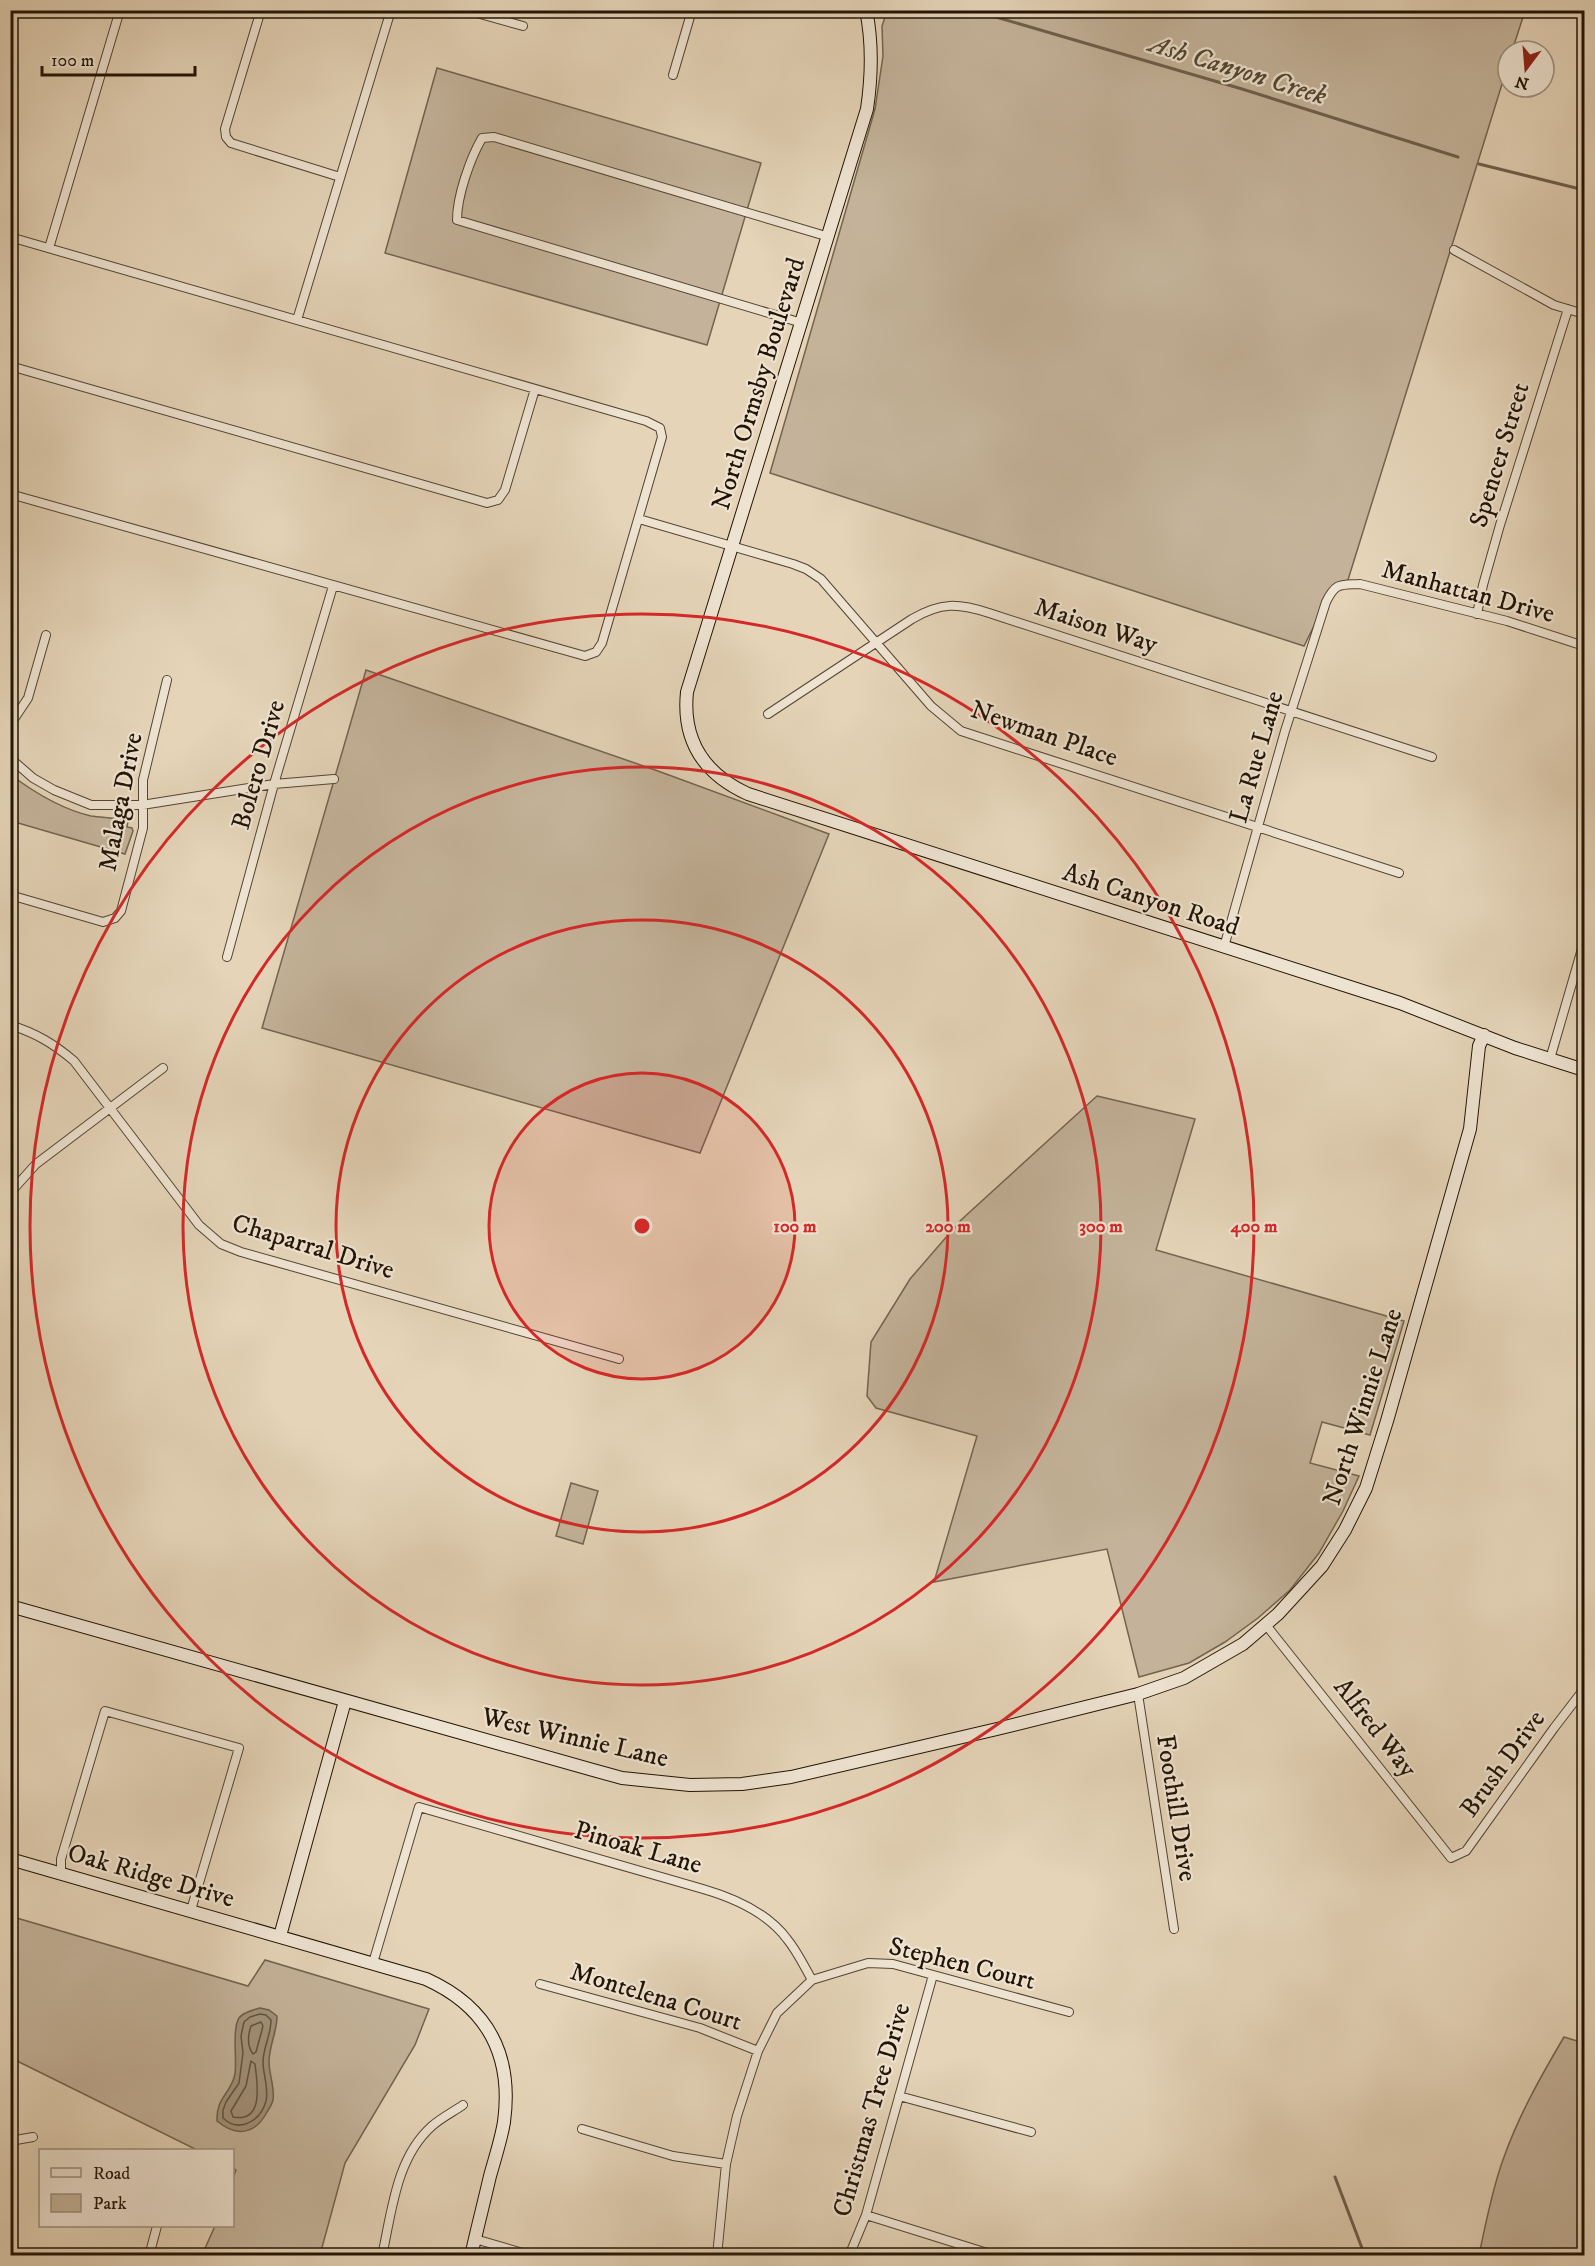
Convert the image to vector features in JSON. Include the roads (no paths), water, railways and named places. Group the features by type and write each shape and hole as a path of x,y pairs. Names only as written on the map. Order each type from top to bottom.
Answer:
{"street":[{"path":"49,248 120,10"},
{"path":"261,10 225,129 226,137 231,143 340,177"},
{"path":"297,320 391,10"},
{"path":"466,10 523,26"},
{"path":"673,75 692,10"},
{"name":"North Ormsby Boulevard","path":"707,766 689,732 687,692 867,109 872,78 872,52 866,10"},
{"path":"802,322 458,220 457,207 476,149 482,138 494,137 829,237"},
{"path":"10,237 645,421 660,428 661,442 602,643 591,655 579,656 10,494"},
{"path":"1454,250 1554,305 1584,314"},
{"name":"Spencer Street","path":"1478,614 1483,585 1500,525 1568,309"},
{"path":"10,366 487,503 498,500 505,490 535,389"},
{"name":"Newman Place","path":"639,519 733,545 806,569 821,579 931,706 962,731 1399,873"},
{"name":"Manhattan Drive","path":"1340,585 1360,584 1478,614 1584,646"},
{"name":"La Rue Lane","path":"1224,947 1292,710 1326,602 1333,589 1340,585"},
{"name":"Bolero Drive","path":"226,957 274,784 333,586"},
{"name":"Maison Way","path":"768,714 927,610 951,605 967,606 1432,757"},
{"path":"10,725 28,698 46,635"},
{"name":"Malaga Drive","path":"10,895 103,922 115,918 121,911 143,828 143,780 167,680"},
{"path":"10,758 33,778 54,790 91,805 142,805 274,784 334,779"},
{"name":"Ash Canyon Road","path":"707,766 730,785 748,794 1400,1003 1584,1071"},
{"path":"1550,1059 1584,942"},
{"name":"Chaparral Drive","path":"10,1025 50,1041 74,1061 199,1225 221,1244 241,1252 619,1359"},
{"name":"North Winnie Lane","path":"1138,1694 1184,1678 1243,1644 1300,1592 1323,1566 1346,1530 1366,1488 1387,1421 1470,1129 1479,1046 1484,1035"},
{"path":"10,1193 36,1164 163,1068"},
{"name":"West Winnie Lane","path":"10,1606 603,1773 622,1778 690,1785 742,1784 790,1777 1138,1694"},
{"name":"Alfred Way","path":"1266,1624 1451,1858"},
{"name":"Brush Drive","path":"1451,1858 1466,1851 1584,1689"},
{"name":"Foothill Drive","path":"1138,1694 1174,1929"},
{"path":"345,1701 280,1936 426,1979 444,1987 472,2009 496,2042 506,2087 504,2124 471,2256"},
{"path":"61,1873 61,1859 105,1711 239,1748 191,1910"},
{"name":"Pinoak Lane","path":"373,1963 419,1807 703,1888 733,1900 773,1923 788,1940 812,1980"},
{"name":"Oak Ridge Drive","path":"10,1859 280,1936"},
{"name":"Stephen Court","path":"812,1980 868,1963 893,1964 1068,2012"},
{"name":"Christmas Tree Drive","path":"849,2256 866,2215 933,1975"},
{"path":"717,2256 726,2164 737,2116 758,2051 777,2013 812,1980"},
{"name":"Montelena Court","path":"540,1984 700,2028 758,2051"},
{"path":"899,2096 1031,2132"},
{"path":"382,2256 403,2168 409,2154 432,2126 463,2105"},
{"path":"582,2129 673,2156 726,2164"},
{"path":"10,2151 16,2140 33,2137"},
{"path":"866,2215 997,2256"},
{"path":"149,2256 157,2227"},
{"path":"475,2239 532,2256"}],"water":[{"path":"260,2008 269,2010 277,2016 269,2062 273,2100 257,2125 245,2131 231,2130 217,2121 217,2113 235,2074 237,2023 243,2014"}],"waterway":[{"name":"Ash Canyon Creek","path":"972,10 1242,89 1458,157"},
{"name":"Ash Canyon Creek","path":"1479,164 1584,190"},
{"path":"1335,2177 1365,2256"}]}
